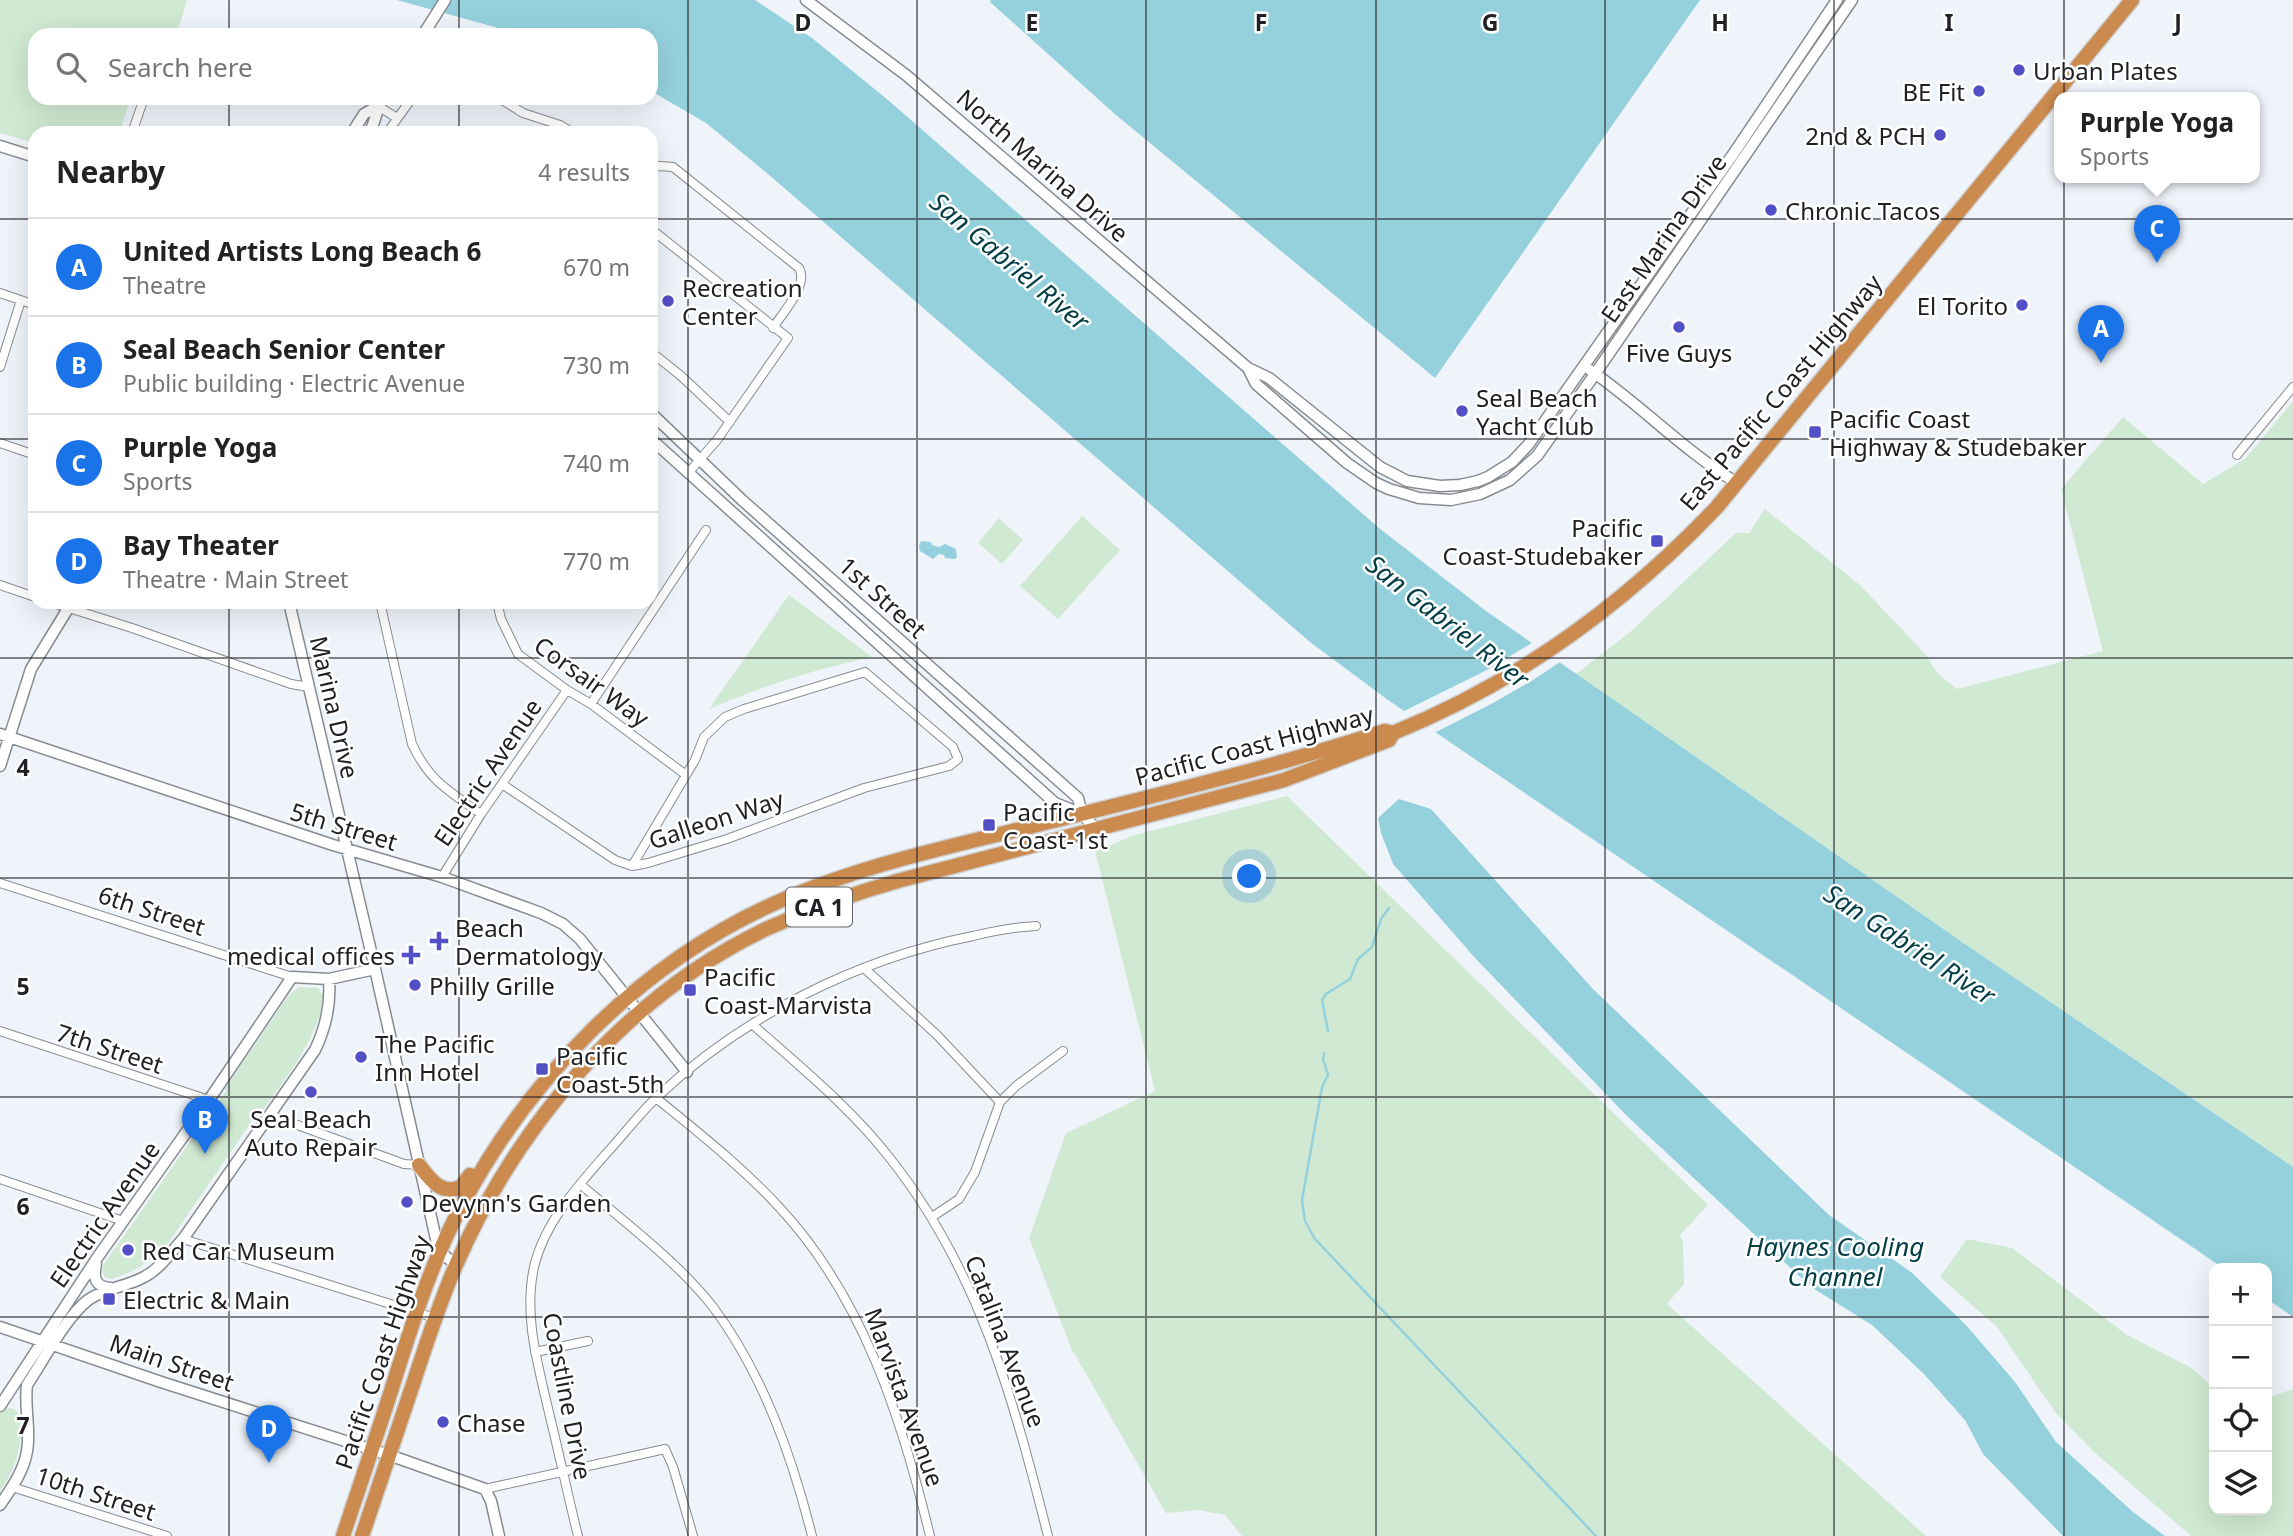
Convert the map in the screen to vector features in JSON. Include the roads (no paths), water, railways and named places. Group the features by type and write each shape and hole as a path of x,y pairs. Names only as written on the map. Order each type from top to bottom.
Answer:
{"highway":[{"name":"East Pacific Coast Highway","path":"2057,92 2132,0"},
{"name":"East Pacific Coast Highway","path":"1395,732 1499,682 1563,641 1649,574 1684,542 1737,483 2054,95"},
{"name":"Pacific Coast Highway","path":"343,1536 439,1251 482,1170 516,1118 597,1024 628,997 692,949 721,931 769,906 825,882 891,861 1082,814 1332,748 1385,731 1395,732"},
{"name":"Pacific Coast Highway","path":"362,1536 435,1318 456,1265 495,1187 544,1113 578,1073 640,1012 728,950 764,930 845,896 1284,780 1389,740 1395,732"},
{"path":"564,1060 578,1073"},
{"path":"419,1165 440,1187 447,1190 458,1189 502,1126 516,1118"}],"main road":[{"path":"427,28 445,0"},
{"name":"North Marina Drive","path":"806,0 906,75 1248,368 1269,378 1370,460 1391,474 1440,486 1460,485 1488,477"},
{"name":"East Marina Drive","path":"1488,477 1512,462 1528,445 1734,153 1837,0"},
{"name":"East Marina Drive","path":"1495,488 1510,480 1537,456 1853,0"},
{"path":"356,126 364,114 377,105"},
{"path":"374,126 380,105"},
{"path":"0,146 28,156"},
{"path":"1583,366 1643,410 1711,467 1737,483"},
{"name":"North Marina Drive","path":"1248,368 1256,384 1265,392 1347,463 1382,486 1404,495 1435,501 1466,498 1495,488"},
{"name":"1st Street","path":"658,420 742,500 1078,798 1082,814"},
{"name":"1st Street","path":"658,445 1055,803 1082,814 1096,829"},
{"path":"0,766 4,736 31,669 68,609"},
{"name":"Marina Drive","path":"291,609 439,1251"},
{"name":"5th Street","path":"4,736 347,849 442,877 541,913 563,924 598,959 640,1012"},
{"name":"6th Street","path":"292,977 329,979 375,969"},
{"name":"Electric Avenue","path":"0,1505 23,1465 27,1451 27,1385 49,1342 97,1258 209,1101 292,977"},
{"name":"Electric Avenue","path":"1,1404 49,1342 84,1304 96,1296 146,1276 164,1262 183,1238 315,1049 327,1019 329,979"},
{"path":"640,1012 687,1072"},
{"path":"439,1251 456,1265"},
{"path":"97,1258 93,1276 95,1281 103,1287 116,1287"},
{"name":"Main Street","path":"0,1327 372,1449 485,1489"},
{"path":"1,1404 15,1403 27,1417"},
{"path":"485,1489 491,1501 499,1536"}],"street":[{"path":"134,126 142,105"},
{"path":"384,105 397,118"},
{"path":"392,126 407,105"},
{"path":"510,105 523,113 562,126"},
{"path":"658,166 673,167 799,268 803,275 802,284 773,328"},
{"path":"658,235 789,338 730,422 689,472"},
{"path":"0,293 28,302"},
{"path":"0,367 21,300"},
{"path":"658,358 730,422"},
{"path":"2237,455 2293,387"},
{"path":"0,443 28,453"},
{"path":"658,603 706,530"},
{"path":"0,585 28,595"},
{"path":"81,609 291,684 309,687"},
{"path":"382,609 412,744 432,778 481,814"},
{"name":"Corsair Way","path":"499,609 518,654 686,775"},
{"path":"591,704 654,609"},
{"name":"Galleon Way","path":"502,784 615,860 632,866 727,839 864,788 949,766 958,759 953,747 865,672 725,717 704,737 695,761 686,775"},
{"name":"Electric Avenue","path":"442,877 481,814 567,690"},
{"path":"632,866 686,775"},
{"name":"6th Street","path":"0,883 292,977"},
{"name":"Coastline Drive","path":"578,1536 529,1321 534,1265 550,1225 580,1184 656,1098 752,1024 804,994 897,955 1018,926 1036,926"},
{"path":"864,968 937,1035 1000,1102"},
{"name":"Catalina Avenue","path":"752,1024 848,1111 888,1154 932,1217 973,1293 1004,1376 1019,1422 1048,1536"},
{"name":"7th Street","path":"0,1031 209,1101"},
{"path":"932,1217 959,1199 975,1172 1000,1102 1016,1086 1063,1051"},
{"name":"Marvista Avenue","path":"656,1098 732,1160 781,1209 828,1270 861,1326 880,1374 916,1476 930,1536"},
{"path":"270,1115 404,1164 419,1165"},
{"path":"0,1179 123,1221"},
{"path":"580,1184 675,1267 712,1306 743,1352 773,1416 797,1482 812,1536"},
{"path":"183,1238 435,1318"},
{"path":"535,1352 588,1341"},
{"path":"485,1489 665,1449 673,1467 693,1536"},
{"name":"10th Street","path":"12,1487 167,1536"}],"water":[{"name":"San Gabriel River","path":"397,0 755,0 812,38 888,100 1379,528 1486,611 1962,942 2293,1167 2293,1317 2272,1302 2272,1263 2216,1263 1388,700 1310,642 768,174 706,123 658,95 658,28 499,28"},
{"path":"1700,0 1435,378 1116,115 990,2"},
{"path":"921,541 931,542 939,547 945,544 956,549 957,557 945,558 939,554 933,559 920,551"},
{"name":"Haynes Cooling Channel","path":"1399,799 1431,809 1593,989 1829,1215 1911,1272 1966,1325 2015,1382 2056,1442 2133,1512 2165,1536 2063,1536 1983,1454 1965,1420 1924,1374 1872,1325 1811,1287 1628,1117 1475,958 1393,864 1378,818"}],"waterway":[{"path":"1328,1031 1322,1000 1326,994 1350,979 1358,959 1372,947 1381,919 1389,908"},
{"path":"1324,1053 1328,1075 1322,1087 1302,1200 1305,1221 1315,1239 1596,1536"}],"place":[{"name":"Urban Plates","path":"2019,70"},
{"name":"BE Fit","path":"1979,91"},
{"name":"2nd & PCH","path":"1940,135"},
{"name":"Chronic Tacos","path":"1771,210"},
{"name":"Purple Yoga","path":"2157,263"},
{"name":"Recreation Center","path":"668,301"},
{"name":"El Torito","path":"2022,305"},
{"name":"Five Guys","path":"1679,327"},
{"name":"United Artists Long Beach 6","path":"2101,363"},
{"name":"Seal Beach Yacht Club","path":"1462,411"},
{"name":"Pacific Coast Highway & Studebaker","path":"1815,432"},
{"name":"Pacific Coast-Studebaker","path":"1657,541"},
{"name":"Pacific Coast-1st","path":"989,825"},
{"name":"Beach Dermatology","path":"439,941"},
{"name":"medical offices","path":"411,955"},
{"name":"Philly Grille","path":"415,985"},
{"name":"Pacific Coast-Marvista","path":"690,990"},
{"name":"The Pacific Inn Hotel","path":"361,1057"},
{"name":"Pacific Coast-5th","path":"542,1069"},
{"name":"Seal Beach Auto Repair","path":"311,1092"},
{"name":"Seal Beach Senior Center","path":"205,1154"},
{"name":"Devynn's Garden","path":"407,1202"},
{"name":"Red Car Museum","path":"128,1250"},
{"name":"Electric & Main","path":"109,1299"},
{"name":"Chase","path":"443,1422"},
{"name":"Bay Theater","path":"269,1463"}]}
